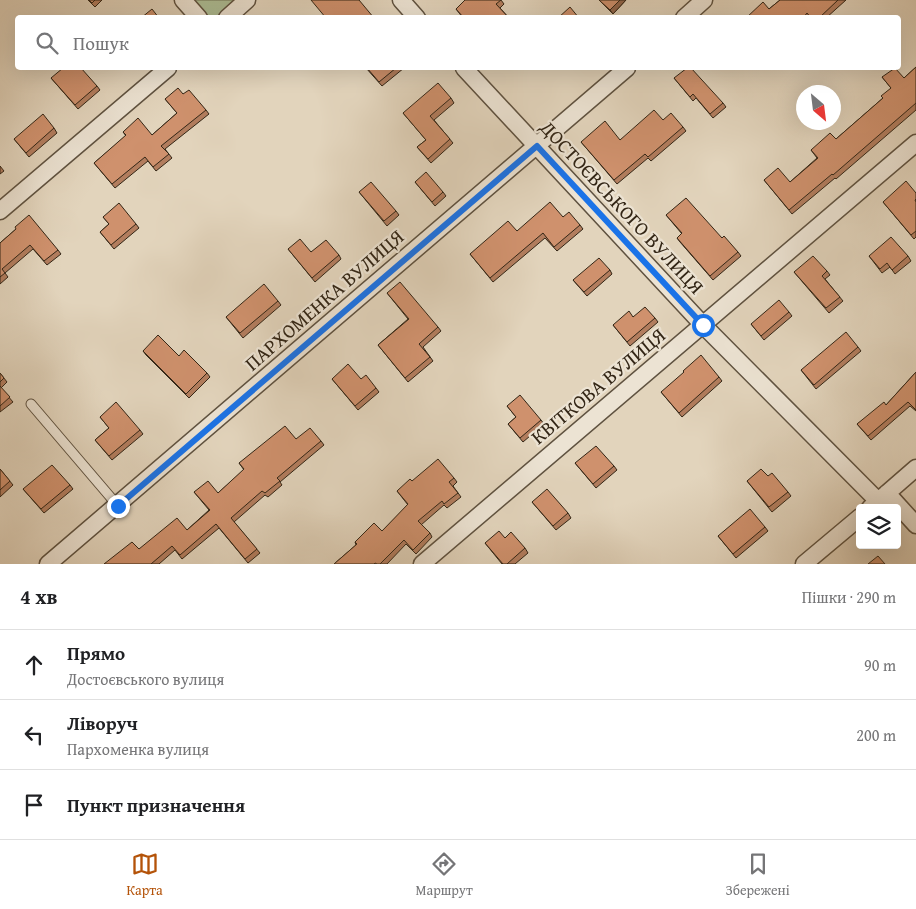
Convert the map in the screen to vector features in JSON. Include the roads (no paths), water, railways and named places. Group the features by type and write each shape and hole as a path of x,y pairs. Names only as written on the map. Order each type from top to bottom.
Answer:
{"street":[{"path":"183,0 196,15"},
{"path":"230,15 247,0"},
{"path":"401,0 415,15"},
{"path":"687,15 704,0"},
{"path":"0,211 166,70"},
{"name":"ДОСТОЄВСЬКОГО ВУЛИЦЯ","path":"466,70 703,325 878,501 916,525"},
{"name":"ПАРХОМЕНКА ВУЛИЦЯ","path":"48,564 118,506 624,70"},
{"name":"КВІТКОВА ВУЛИЦЯ","path":"422,564 916,142"},
{"path":"878,501 916,468"},
{"path":"804,564 856,519"}],"lane":[{"path":"31,404 118,506"}]}
